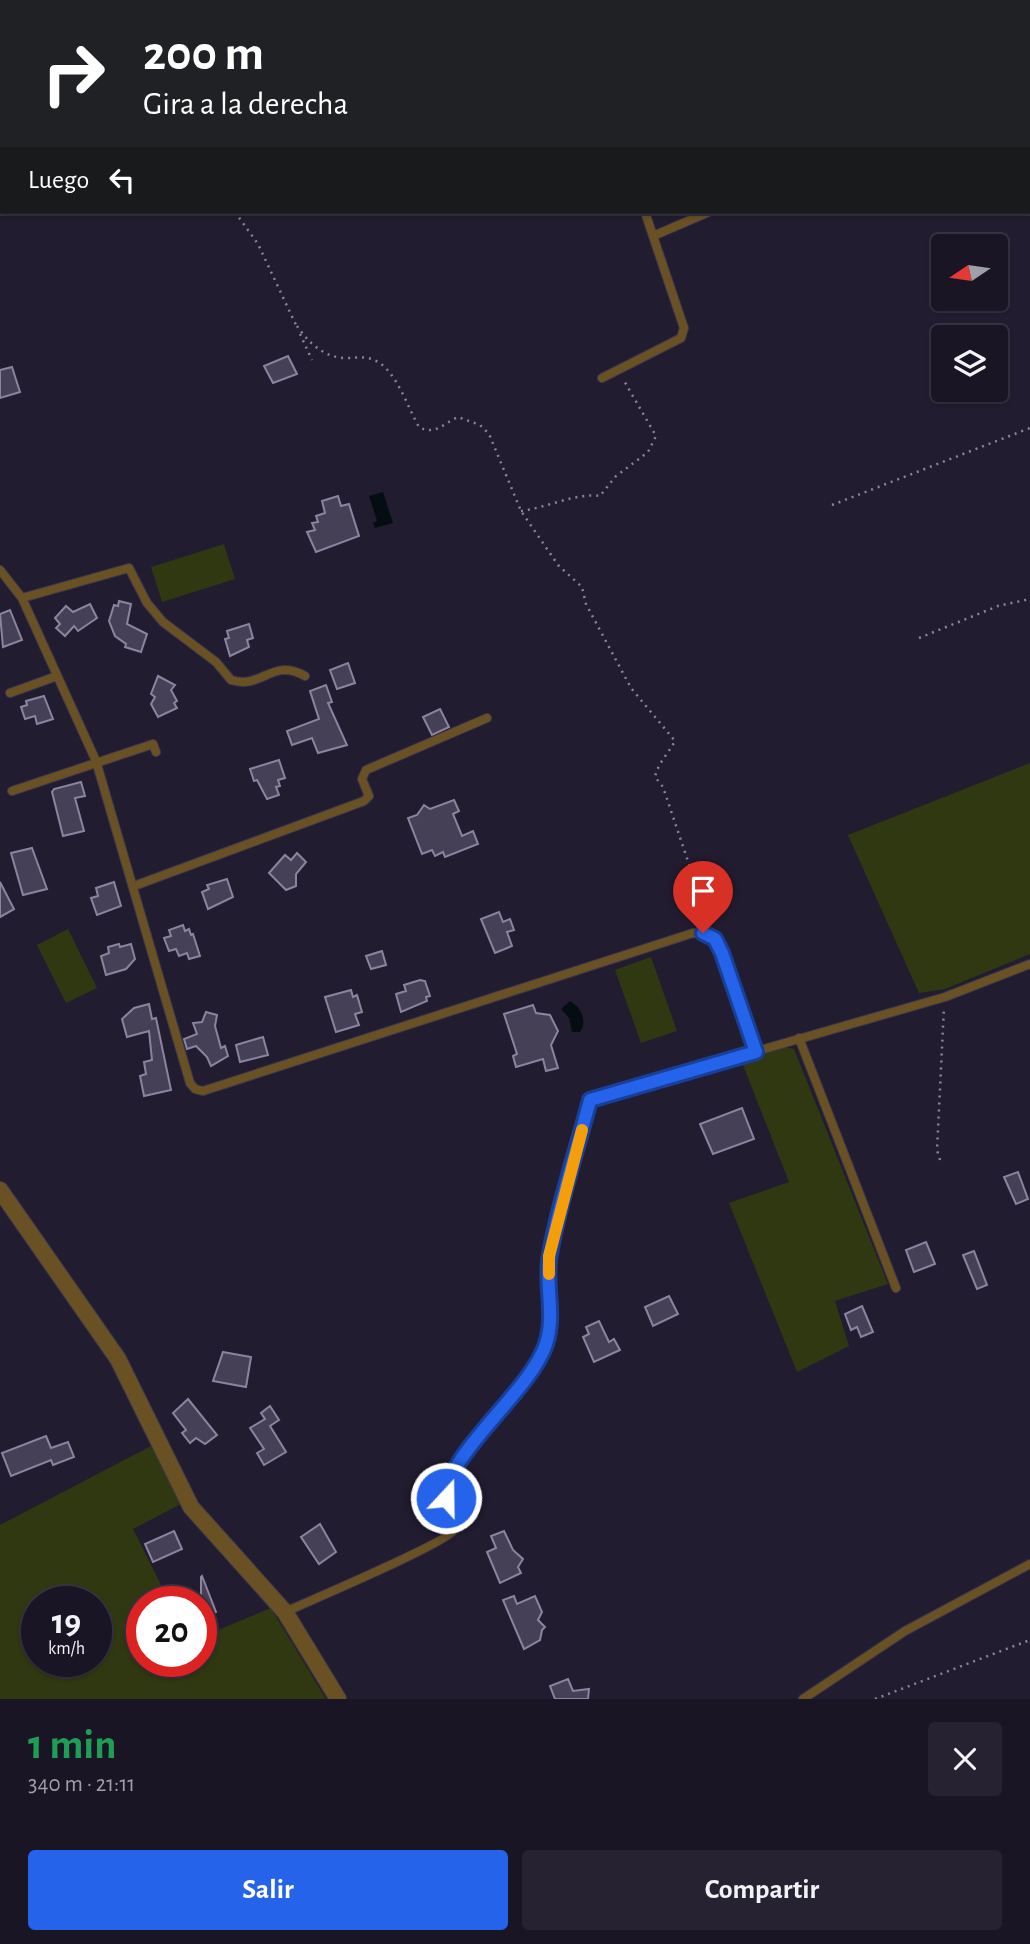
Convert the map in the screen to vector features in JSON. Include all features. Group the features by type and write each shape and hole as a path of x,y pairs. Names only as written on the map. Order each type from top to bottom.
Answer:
{"street":[{"path":"0,1190 118,1359 191,1507 285,1612 338,1699"}],"lane":[{"path":"602,378 681,338 684,328 646,214"},
{"path":"653,236 704,214"},
{"path":"22,598 130,568 147,603 163,622 216,662 231,680 251,683 282,668 293,669 305,676"},
{"path":"0,570 22,598 96,761 190,1083 195,1089 203,1091 693,933 708,934 715,939 756,1052"},
{"path":"10,693 57,676"},
{"path":"134,886 364,801 369,796 362,779 366,771 487,718"},
{"path":"12,791 153,744 156,752"},
{"path":"285,1612 452,1535 456,1520 446,1498 453,1475 535,1366 547,1343 551,1314 549,1256 590,1100 945,997 1030,964"},
{"path":"799,1038 896,1288"},
{"path":"803,1699 905,1631 1030,1564"}],"path":[{"path":"236,214 258,244 312,360"},
{"path":"297,326 309,344 330,354 346,358 358,355 380,363 419,427 426,431 436,431 458,417 480,425 494,443 521,511 558,565 582,587 586,604 631,688 675,741 667,756 658,765 655,777 663,787 699,894 703,914 693,933"},
{"path":"521,511 550,507 588,494 600,496 615,477 648,452 656,436 618,370"},
{"path":"832,505 1030,428"},
{"path":"919,638 998,606 1030,599"},
{"path":"940,1160 937,1150 945,997"},
{"path":"875,1699 1030,1640"}],"green space":[{"path":"224,544 235,579 162,602 151,567"},
{"path":"1030,763 1030,954 945,989 919,993 848,835"},
{"path":"68,929 97,988 66,1003 37,945"},
{"path":"651,957 677,1031 641,1043 615,970"},
{"path":"784,1047 794,1049 888,1284 835,1301 849,1346 797,1372 729,1203 789,1182 741,1060"},
{"path":"151,1446 183,1503 133,1529 162,1586 126,1586 126,1677 217,1677 217,1630 271,1608 326,1699 0,1699 0,1525"}],"shaded area":[{"path":"383,492 393,523 375,528 373,523 377,521 369,496"},
{"path":"570,1001 582,1015 580,1032 572,1032 569,1018 561,1009"}],"building":[{"path":"288,356 297,374 273,383 264,366"},
{"path":"12,367 20,392 0,398 0,370"},
{"path":"338,496 341,506 349,504 359,536 316,552 307,532 315,530 312,523 318,522 316,516 325,513 322,501"},
{"path":"119,601 131,604 127,624 147,634 141,652 125,647 126,644 115,636 109,621 114,605 118,606"},
{"path":"90,604 97,618 78,631 74,626 65,636 56,628 60,624 55,618 66,606 73,612"},
{"path":"10,610 22,640 3,647 0,614"},
{"path":"249,624 253,638 247,640 249,647 230,656 225,639 229,638 227,631"},
{"path":"348,663 355,683 337,689 330,670"},
{"path":"158,676 175,685 171,690 177,701 174,703 177,708 158,717 151,704 155,697 151,694"},
{"path":"326,685 332,702 328,703 347,745 318,753 312,738 292,745 287,731 319,719 310,691"},
{"path":"44,696 53,719 37,724 35,716 25,719 21,707 27,705 26,701"},
{"path":"440,709 449,727 432,735 423,717"},
{"path":"279,760 285,778 278,780 280,786 276,787 279,795 267,799 257,780 254,781 250,769"},
{"path":"81,782 85,796 75,798 84,831 63,836 52,792 54,789"},
{"path":"454,800 459,811 453,814 462,836 473,831 478,844 445,857 443,852 435,856 432,850 422,854 408,818 417,815 424,805 430,809"},
{"path":"32,848 47,889 23,895 11,853"},
{"path":"297,853 306,862 296,874 296,886 286,890 269,873 285,855 291,860"},
{"path":"227,879 233,897 208,909 202,892 209,889 207,885"},
{"path":"0,882 14,909 0,917"},
{"path":"114,882 121,906 97,915 91,898 98,896 96,888"},
{"path":"499,912 503,922 510,919 514,930 507,932 512,946 495,953 481,919"},
{"path":"183,925 185,931 189,929 191,935 193,934 200,956 189,959 187,953 179,956 176,949 169,951 164,938 171,936 169,930"},
{"path":"119,944 120,947 131,944 135,959 126,969 106,975 101,956 109,953 108,947"},
{"path":"382,951 386,965 371,969 366,956"},
{"path":"425,981 430,996 426,997 427,1001 401,1012 396,994 406,991 404,985"},
{"path":"351,990 353,997 357,995 362,1012 355,1014 359,1025 336,1032 325,997"},
{"path":"149,1004 152,1019 156,1018 171,1090 144,1096 140,1076 146,1074 144,1062 152,1060 149,1031 127,1037 122,1019 134,1008"},
{"path":"533,1005 536,1013 550,1015 558,1031 551,1045 558,1068 546,1071 543,1059 516,1067 513,1056 517,1054 504,1014"},
{"path":"206,1012 217,1015 215,1026 221,1048 225,1046 228,1056 211,1066 207,1057 196,1046 187,1049 184,1039 197,1034 193,1023 202,1022"},
{"path":"263,1037 268,1055 240,1062 236,1045"},
{"path":"742,1108 754,1139 713,1154 700,1124"},
{"path":"1018,1172 1028,1199 1016,1204 1004,1177"},
{"path":"926,1242 935,1264 914,1272 906,1250"},
{"path":"974,1251 987,1285 977,1289 963,1255"},
{"path":"669,1296 678,1314 653,1326 645,1307"},
{"path":"862,1306 873,1332 861,1337 857,1327 851,1330 845,1314"},
{"path":"599,1321 609,1342 614,1339 620,1350 594,1362 583,1337 589,1334 586,1327"},
{"path":"223,1352 251,1357 246,1387 213,1381"},
{"path":"188,1399 217,1435 205,1444 196,1438 190,1443 182,1433 186,1430 173,1413"},
{"path":"270,1406 279,1420 270,1426 286,1452 264,1465 257,1453 264,1449 250,1428 265,1419 261,1413"},
{"path":"46,1436 51,1448 68,1442 74,1457 53,1465 51,1460 11,1476 2,1453"},
{"path":"320,1524 336,1552 319,1564 301,1537"},
{"path":"174,1531 182,1549 153,1562 145,1544"},
{"path":"504,1531 513,1550 523,1559 518,1567 521,1573 500,1583 487,1552 496,1548 491,1536"},
{"path":"514,1596 517,1604 535,1596 542,1612 538,1620 545,1627 540,1640 524,1649 503,1600"},
{"path":"568,1679 573,1691 589,1689 588,1699 555,1699 550,1686"}],"slow traffic":[{"path":"549,1274 549,1256 582,1130"}],"route":[{"path":"446,1498 453,1475 535,1366 547,1343 551,1314 549,1256 590,1100 756,1052 722,953 715,939 703,933"}]}
